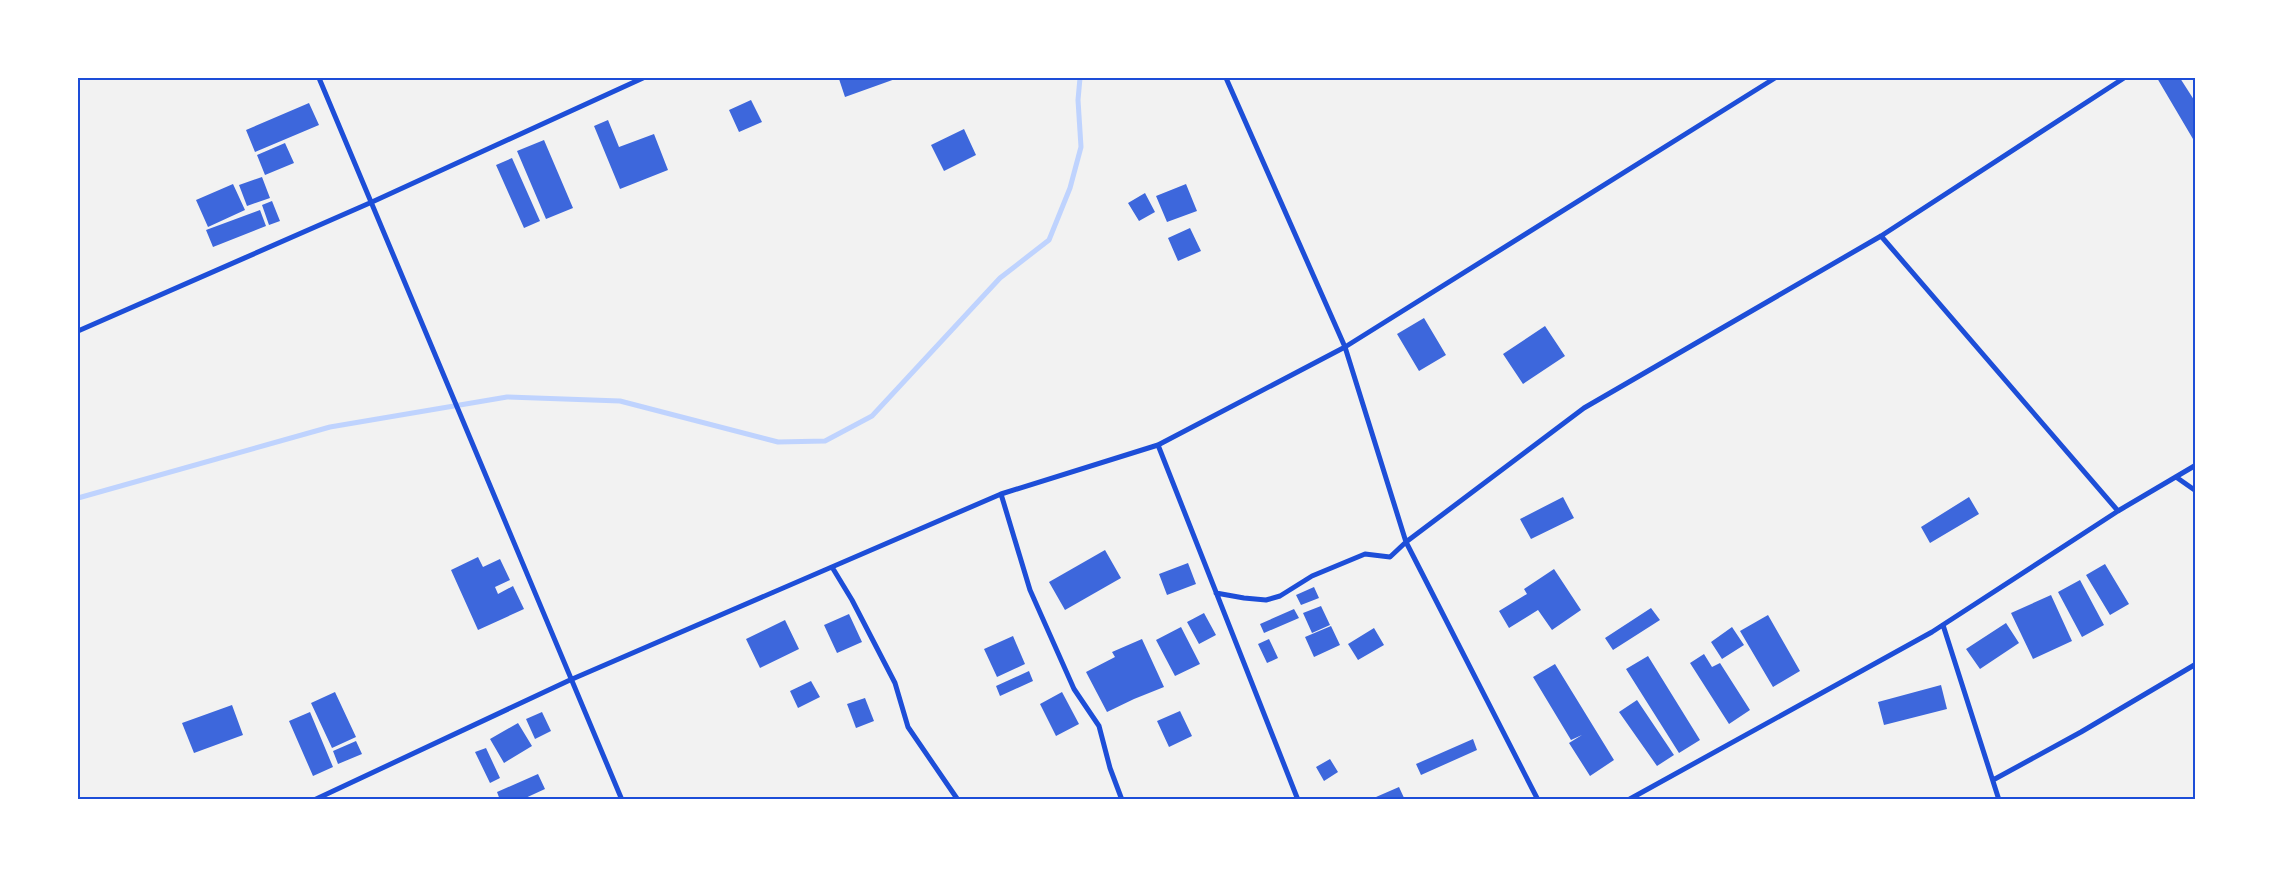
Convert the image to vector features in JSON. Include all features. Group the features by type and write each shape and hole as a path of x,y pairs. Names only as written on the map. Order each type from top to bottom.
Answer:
{"street":[{"path":"319,78 570,680 622,800"},
{"path":"78,331 372,202 643,78"},
{"path":"1226,78 1346,347 1406,542 1538,800"},
{"path":"314,800 570,680 1000,494 1158,445 1346,347 1775,78"},
{"path":"1216,593 1266,600 1280,596 1312,576 1365,554 1390,557 1406,542 1584,408 1881,236 2124,78"},
{"path":"1881,236 2118,511"},
{"path":"1158,445 1298,800"},
{"path":"1628,800 1943,625 2118,511 2196,465"},
{"path":"2176,477 2196,491"},
{"path":"1000,494 1030,590 1074,689 1099,726 1110,768 1122,800"},
{"path":"832,567 852,600 895,683 908,727 958,800"},
{"path":"1943,625 1999,800"},
{"path":"1993,780 2081,732 2196,664"}],"building":[{"path":"898,78 845,97 839,79"},
{"path":"2157,78 2180,78 2196,103 2196,137 2193,139"},
{"path":"751,100 762,122 739,132 729,110"},
{"path":"309,103 319,125 255,152 246,130"},
{"path":"608,120 619,147 654,134 668,170 620,189 594,126"},
{"path":"964,129 976,155 944,171 931,145"},
{"path":"544,140 573,208 546,219 517,151"},
{"path":"285,143 294,163 265,175 257,155"},
{"path":"512,158 540,221 524,228 496,165"},
{"path":"262,177 270,198 247,206 239,185"},
{"path":"233,184 245,210 208,227 196,200"},
{"path":"1186,184 1197,211 1167,222 1156,196"},
{"path":"1145,193 1155,212 1139,221 1128,203"},
{"path":"272,201 280,221 269,225 262,205"},
{"path":"260,210 266,226 213,247 206,230"},
{"path":"1190,228 1201,251 1178,261 1168,238"},
{"path":"1424,318 1446,355 1419,371 1397,334"},
{"path":"1545,326 1565,356 1523,384 1503,354"},
{"path":"1563,497 1574,518 1531,539 1520,519"},
{"path":"1969,497 1979,514 1930,543 1921,527"},
{"path":"1105,550 1121,578 1065,610 1049,582"},
{"path":"478,557 483,567 500,559 510,580 495,587 498,594 513,586 524,609 478,630 451,570"},
{"path":"1188,563 1196,584 1167,595 1159,574"},
{"path":"2105,564 2129,604 2110,615 2086,575"},
{"path":"1554,569 1581,610 1552,630 1538,610 1509,628 1499,611 1527,594 1524,589"},
{"path":"2080,580 2104,625 2082,637 2058,592"},
{"path":"1314,587 1319,598 1301,605 1296,595"},
{"path":"2051,595 2072,641 2033,659 2011,613"},
{"path":"1321,606 1330,625 1312,633 1303,613"},
{"path":"1651,608 1660,620 1613,650 1605,638"},
{"path":"1294,609 1299,618 1264,633 1260,624"},
{"path":"1204,613 1216,635 1199,644 1187,622"},
{"path":"849,614 862,642 837,653 824,625"},
{"path":"1768,615 1800,671 1773,687 1740,631"},
{"path":"785,620 799,649 760,668 746,639"},
{"path":"2006,623 2019,643 1980,669 1966,649"},
{"path":"1331,626 1340,645 1314,657 1305,637"},
{"path":"1181,627 1200,664 1175,676 1156,640"},
{"path":"1732,627 1744,645 1722,659 1711,642"},
{"path":"1374,628 1384,645 1358,660 1348,644"},
{"path":"1013,636 1025,664 997,677 984,649"},
{"path":"1142,639 1164,687 1107,712 1086,672 1115,657 1112,652"},
{"path":"1269,639 1278,658 1267,663 1258,644"},
{"path":"1704,654 1712,667 1720,663 1750,710 1729,724 1690,663"},
{"path":"1648,656 1700,740 1679,753 1626,669"},
{"path":"1555,664 1614,760 1590,776 1569,743 1582,735 1571,740 1533,677"},
{"path":"1029,671 1033,681 1000,696 996,686"},
{"path":"811,681 820,697 798,708 790,691"},
{"path":"1941,685 1947,709 1884,725 1878,702"},
{"path":"335,692 356,737 332,748 311,703"},
{"path":"1062,692 1079,724 1056,736 1040,704"},
{"path":"865,698 874,721 856,728 847,704"},
{"path":"1637,700 1674,755 1657,766 1619,712"},
{"path":"232,705 243,735 194,753 182,723"},
{"path":"1180,711 1192,736 1169,747 1157,721"},
{"path":"310,712 333,767 313,776 289,721"},
{"path":"542,712 551,731 535,739 526,719"},
{"path":"518,723 532,746 504,763 490,739"},
{"path":"1473,739 1477,750 1421,775 1416,764"},
{"path":"356,741 362,754 338,764 333,751"},
{"path":"486,748 500,778 490,783 475,752"},
{"path":"1330,759 1338,772 1324,781 1316,767"},
{"path":"538,774 545,789 521,800 500,800 497,792"},
{"path":"1399,787 1405,800 1378,800 1376,797"}],"waterway":[{"path":"78,498 330,427 507,397 620,401 778,442 825,441 872,416 1000,278 1049,240 1070,188 1081,147 1078,100 1080,78"}]}
